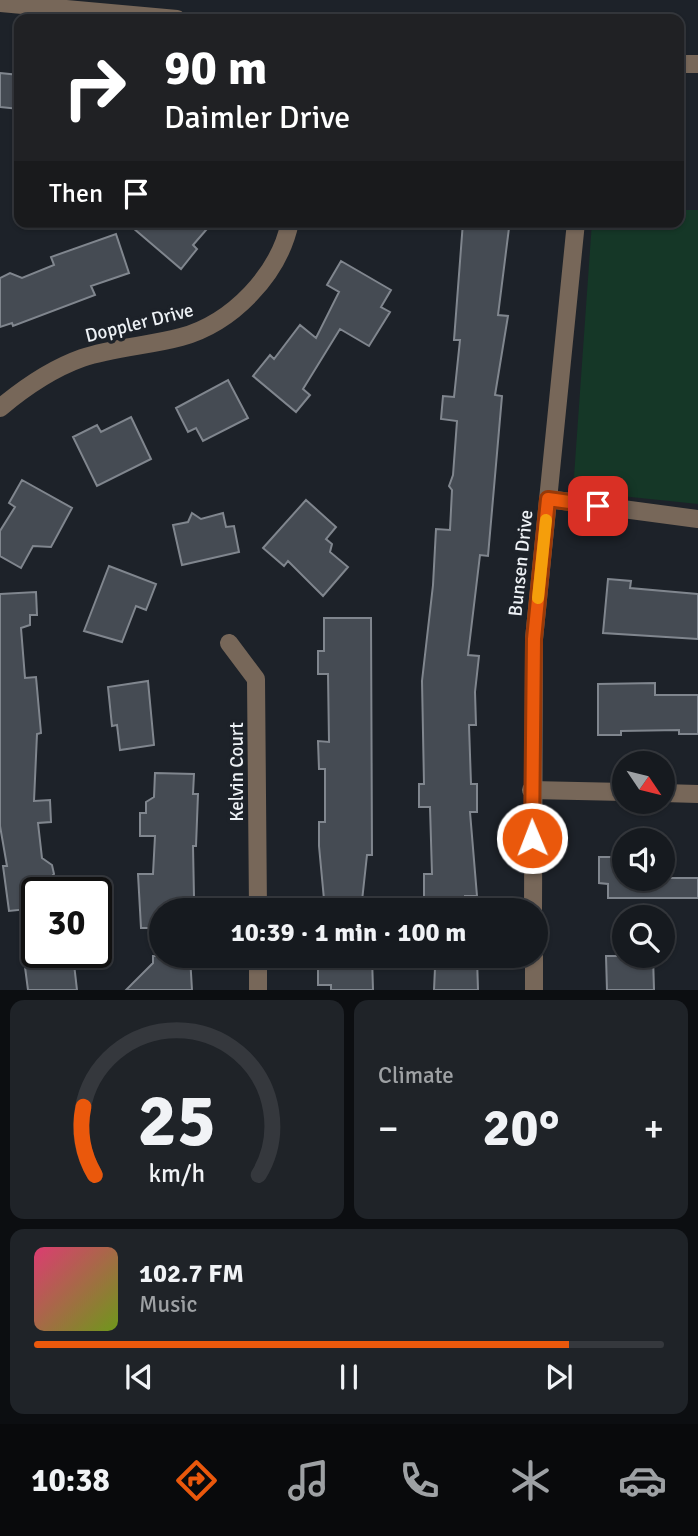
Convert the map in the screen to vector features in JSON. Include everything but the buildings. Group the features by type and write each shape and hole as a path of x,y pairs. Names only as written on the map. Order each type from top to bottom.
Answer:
{"street":[{"path":"0,3 122,14"},
{"name":"Doppler Drive","path":"0,408 42,377 81,358 183,336 211,324 236,307 258,285 275,260 288,228"},
{"name":"Bunsen Drive","path":"533,898 531,790 534,639 575,228"},
{"path":"548,499 698,519"},
{"name":"Kelvin Court","path":"229,643 256,679 258,898"},
{"path":"531,790 612,792"},
{"path":"676,793 698,794"},
{"path":"258,968 258,990"},
{"path":"534,968 534,990"}],"green space":[{"path":"684,210 698,210 698,504 573,491 592,228 684,228"}],"slow traffic":[{"path":"538,598 546,520"}],"route":[{"path":"532,838 534,639 548,499 598,506"}]}
